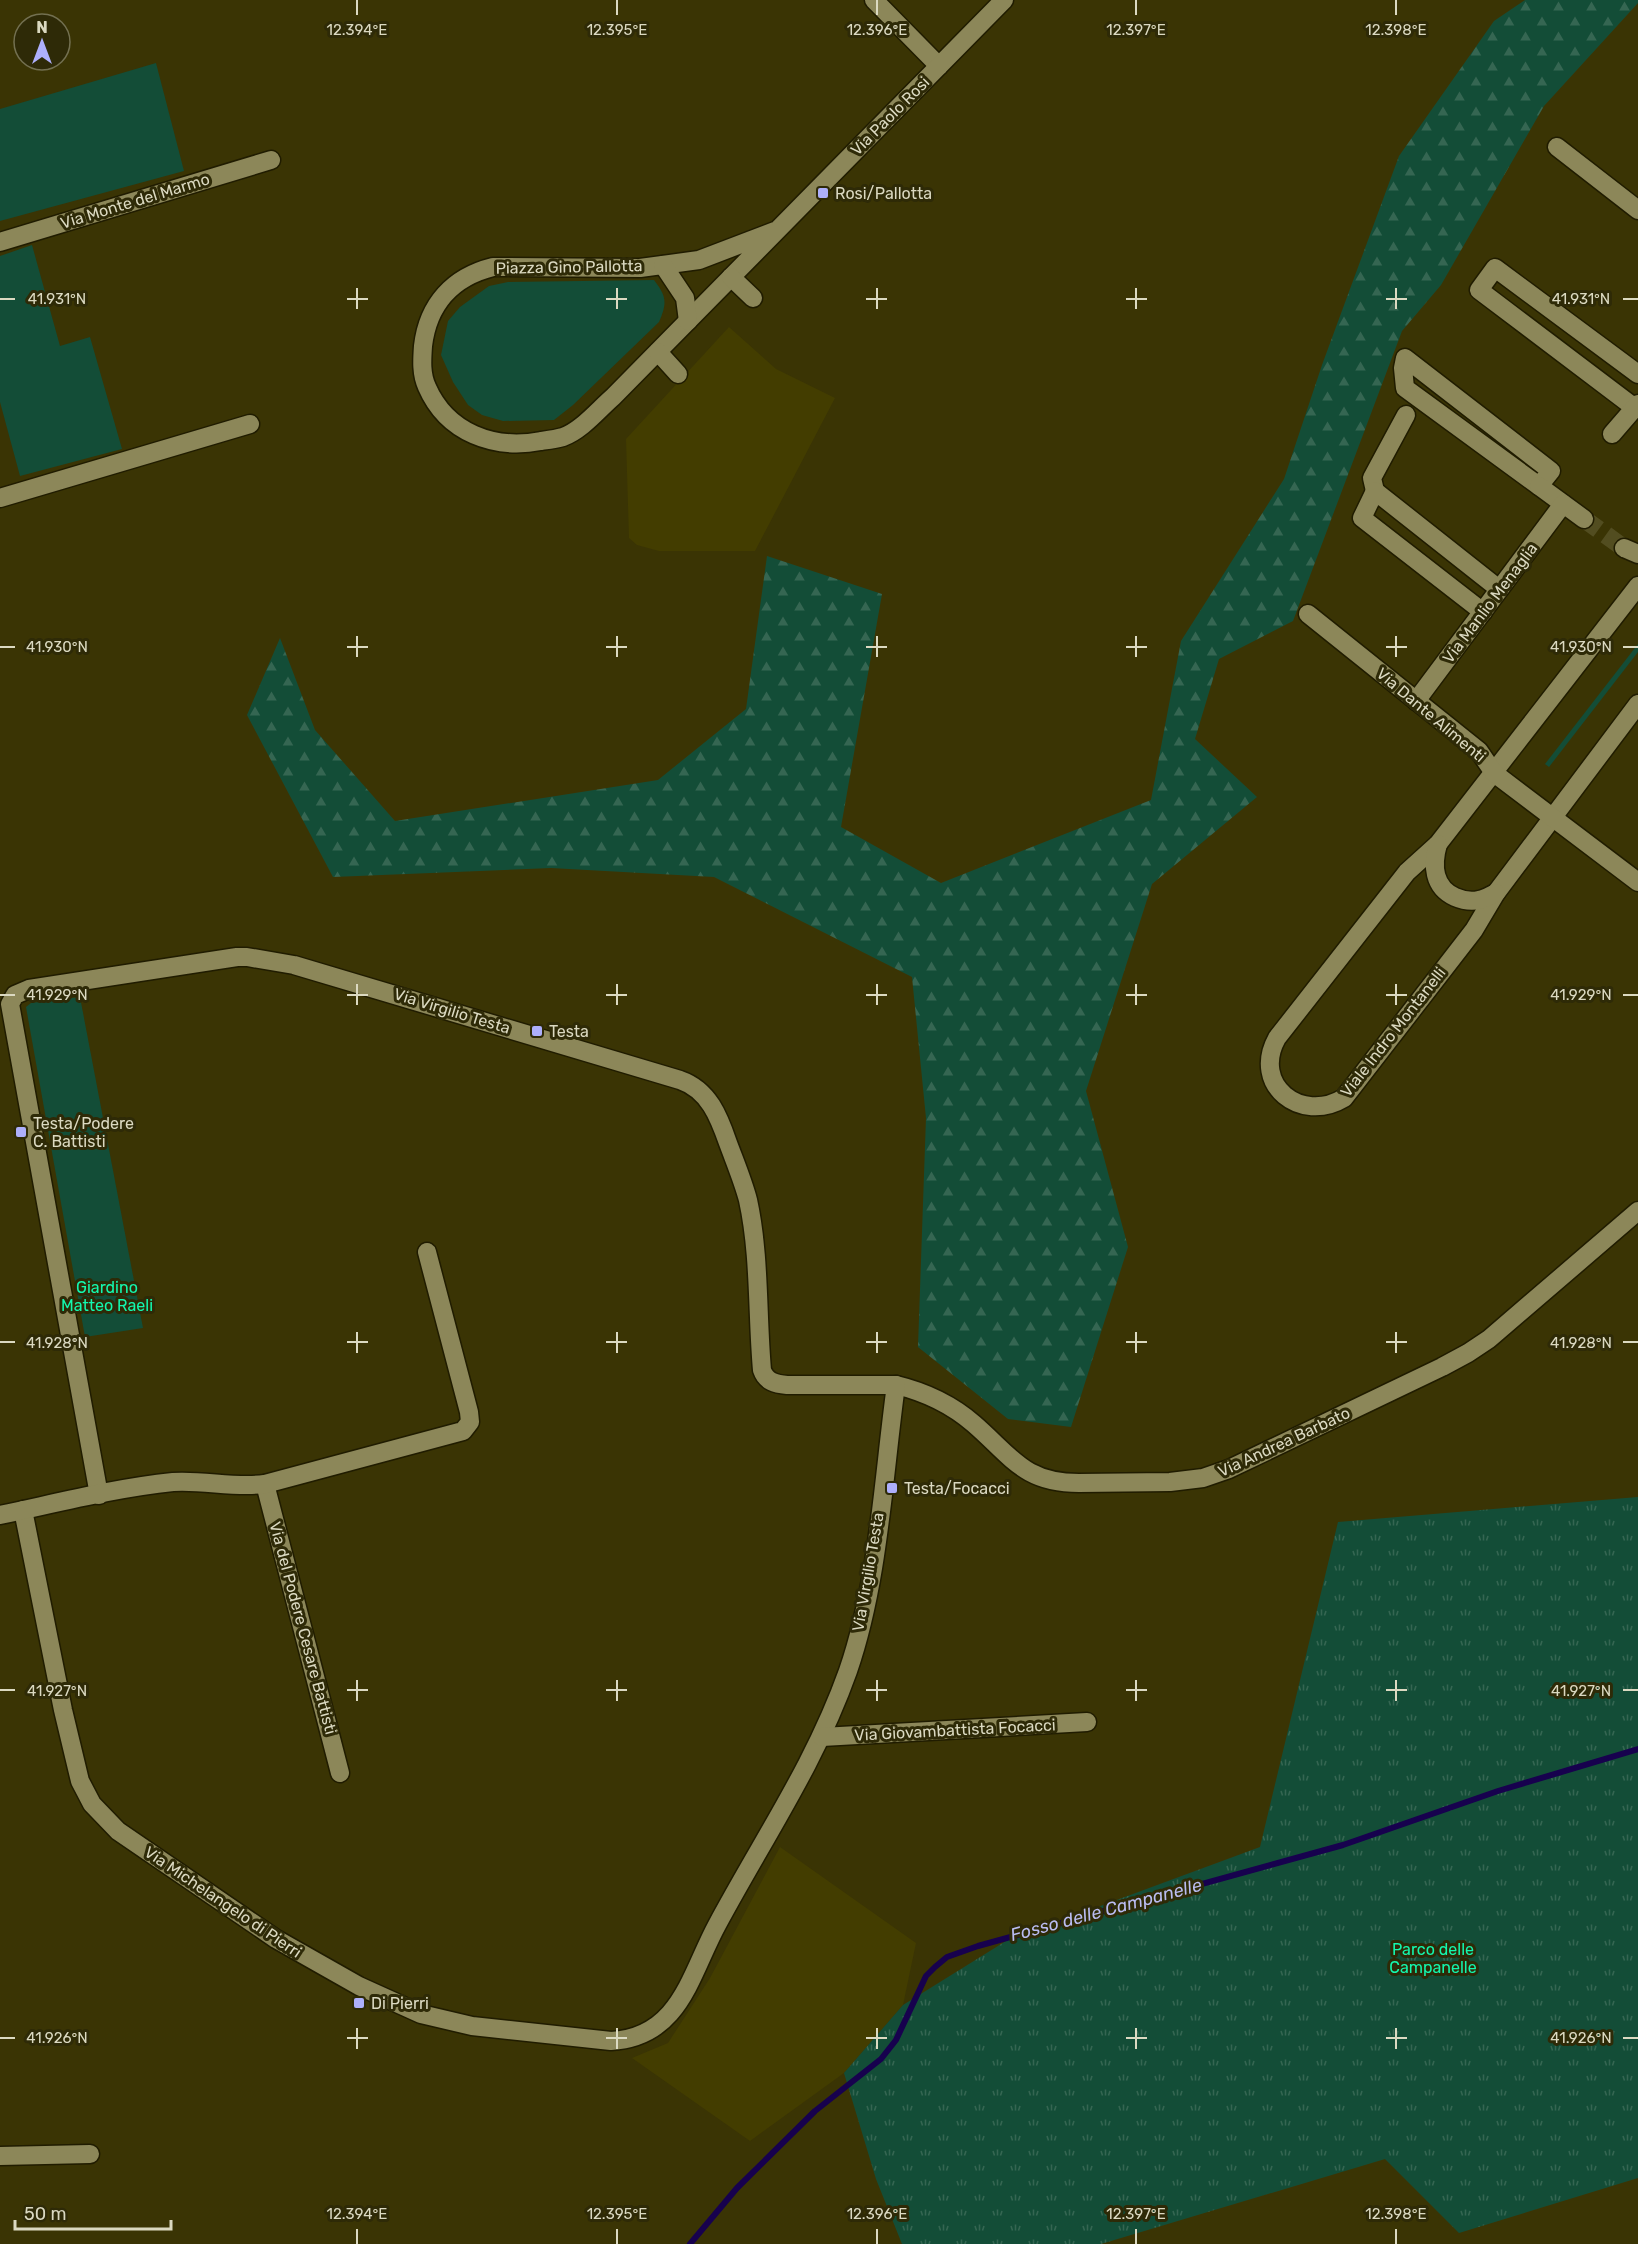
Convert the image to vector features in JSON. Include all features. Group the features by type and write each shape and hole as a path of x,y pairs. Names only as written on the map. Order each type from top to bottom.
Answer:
{"street":[{"path":"874,0 939,66"},
{"name":"Via Paolo Rosi","path":"775,231 1004,0"},
{"path":"1557,147 1638,210"},
{"name":"Via Monte del Marmo","path":"0,242 271,160"},
{"name":"Piazza Gino Pallotta","path":"775,231 614,397 571,433 530,443 504,444 464,430 432,397 423,374 424,339 436,305 450,288 473,273 494,267 640,268 699,260 775,231"},
{"name":"Piazza Gino Pallotta","path":"663,265 685,297 688,321"},
{"path":"1612,434 1636,406 1479,290 1495,268 1638,374"},
{"path":"731,277 753,297"},
{"path":"658,352 678,374"},
{"path":"1539,486 1551,471 1406,358 1403,368 1403,382 1406,388 1479,443 1584,519"},
{"path":"1435,410 1449,393"},
{"path":"1406,415 1372,478 1375,491 1362,518 1483,612"},
{"path":"0,498 250,424"},
{"path":"1479,443 1492,427"},
{"path":"1375,491 1500,589"},
{"name":"Via Manlio Menaglia","path":"1416,701 1563,504"},
{"name":"Viale Indro Montanelli","path":"1638,586 1438,844 1407,872 1277,1038 1271,1059 1272,1076 1275,1084 1288,1098 1313,1107 1332,1104 1344,1098 1474,930 1496,893 1638,704"},
{"name":"Via Dante Alimenti","path":"1308,614 1479,751 1494,773 1638,882"},
{"path":"1438,844 1435,870 1439,883 1447,892 1469,900 1478,900 1496,893"},
{"name":"Via Virgilio Testa","path":"99,1495 12,1019 10,1004 12,998 29,989 187,964 248,957 294,965 685,1082 701,1091 715,1112 747,1198 754,1256 762,1370 765,1378 787,1385 896,1385 871,1573 848,1670 822,1737 800,1781 717,1925 684,1994 673,2012 656,2027"},
{"name":"Via Andrea Barbato","path":"896,1385 927,1393 953,1408 972,1422 1020,1468 1041,1478 1079,1483 1170,1482 1203,1478 1251,1460 1468,1353 1489,1339 1638,1211"},
{"path":"0,1515 174,1482 265,1484 461,1432 468,1427 469,1412 428,1252"},
{"name":"Via del Podere Cesare Battisti","path":"265,1484 340,1773"},
{"name":"Via Michelangelo di Pierri","path":"22,1510 80,1781 92,1804 118,1831 276,1939 359,1986 421,2014 472,2026 611,2041 635,2037 656,2027"},
{"name":"Via Giovambattista Focacci","path":"822,1737 1087,1722"},
{"path":"0,2156 90,2154"}],"shaded area":[{"path":"729,327 776,369 835,398 755,551 659,551 637,545 629,538 626,439"},
{"path":"780,1847 916,1943 903,2005 844,2073 750,2141 632,2058 668,2043 710,1978"}],"green space":[{"path":"1525,0 1638,0 1638,3 1544,106 1441,285 1402,331 1293,621 1219,659 1195,739 1257,797 1152,884 1086,1091 1128,1247 1071,1427 1008,1419 918,1347 926,1118 912,977 714,877 551,868 333,877 247,715 280,638 315,730 395,821 658,780 746,709 767,556 882,594 841,827 941,883 1151,800 1181,641 1284,479 1322,365 1399,156 1494,21"},
{"path":"156,63 184,171 0,221 0,109"},
{"path":"32,245 60,346 90,337 122,449 20,476 0,402 0,256"},
{"path":"654,280 664,300 659,322 573,405 554,420 503,421 482,415 468,405 453,382 441,355 448,321 460,307 489,286 508,282"},
{"path":"1638,644 1638,652 1549,767 1545,764"},
{"name":"Giardino Matteo Raeli","path":"80,997 143,1328 85,1337 26,1007 31,1003"},
{"name":"Parco delle Campanelle","path":"1638,1497 1638,2178 1459,2233 1385,2159 1101,2244 902,2244 876,2179 844,2073 903,2005 1006,1941 1260,1847 1338,1522"}],"waterway":[{"name":"Fosso delle Campanelle","path":"690,2244 737,2188 815,2111 881,2059 896,2040 926,1976 947,1957 978,1946 1343,1845 1498,1791 1638,1749"}],"tunnel":[{"path":"1584,519 1624,548"}],"place":[{"name":"Rosi/Pallotta","path":"823,193"},
{"name":"Testa","path":"537,1031"},
{"name":"Testa/Podere C. Battisti","path":"21,1132"},
{"name":"Testa/Focacci","path":"892,1488"},
{"name":"Di Pierri","path":"359,2003"}]}
